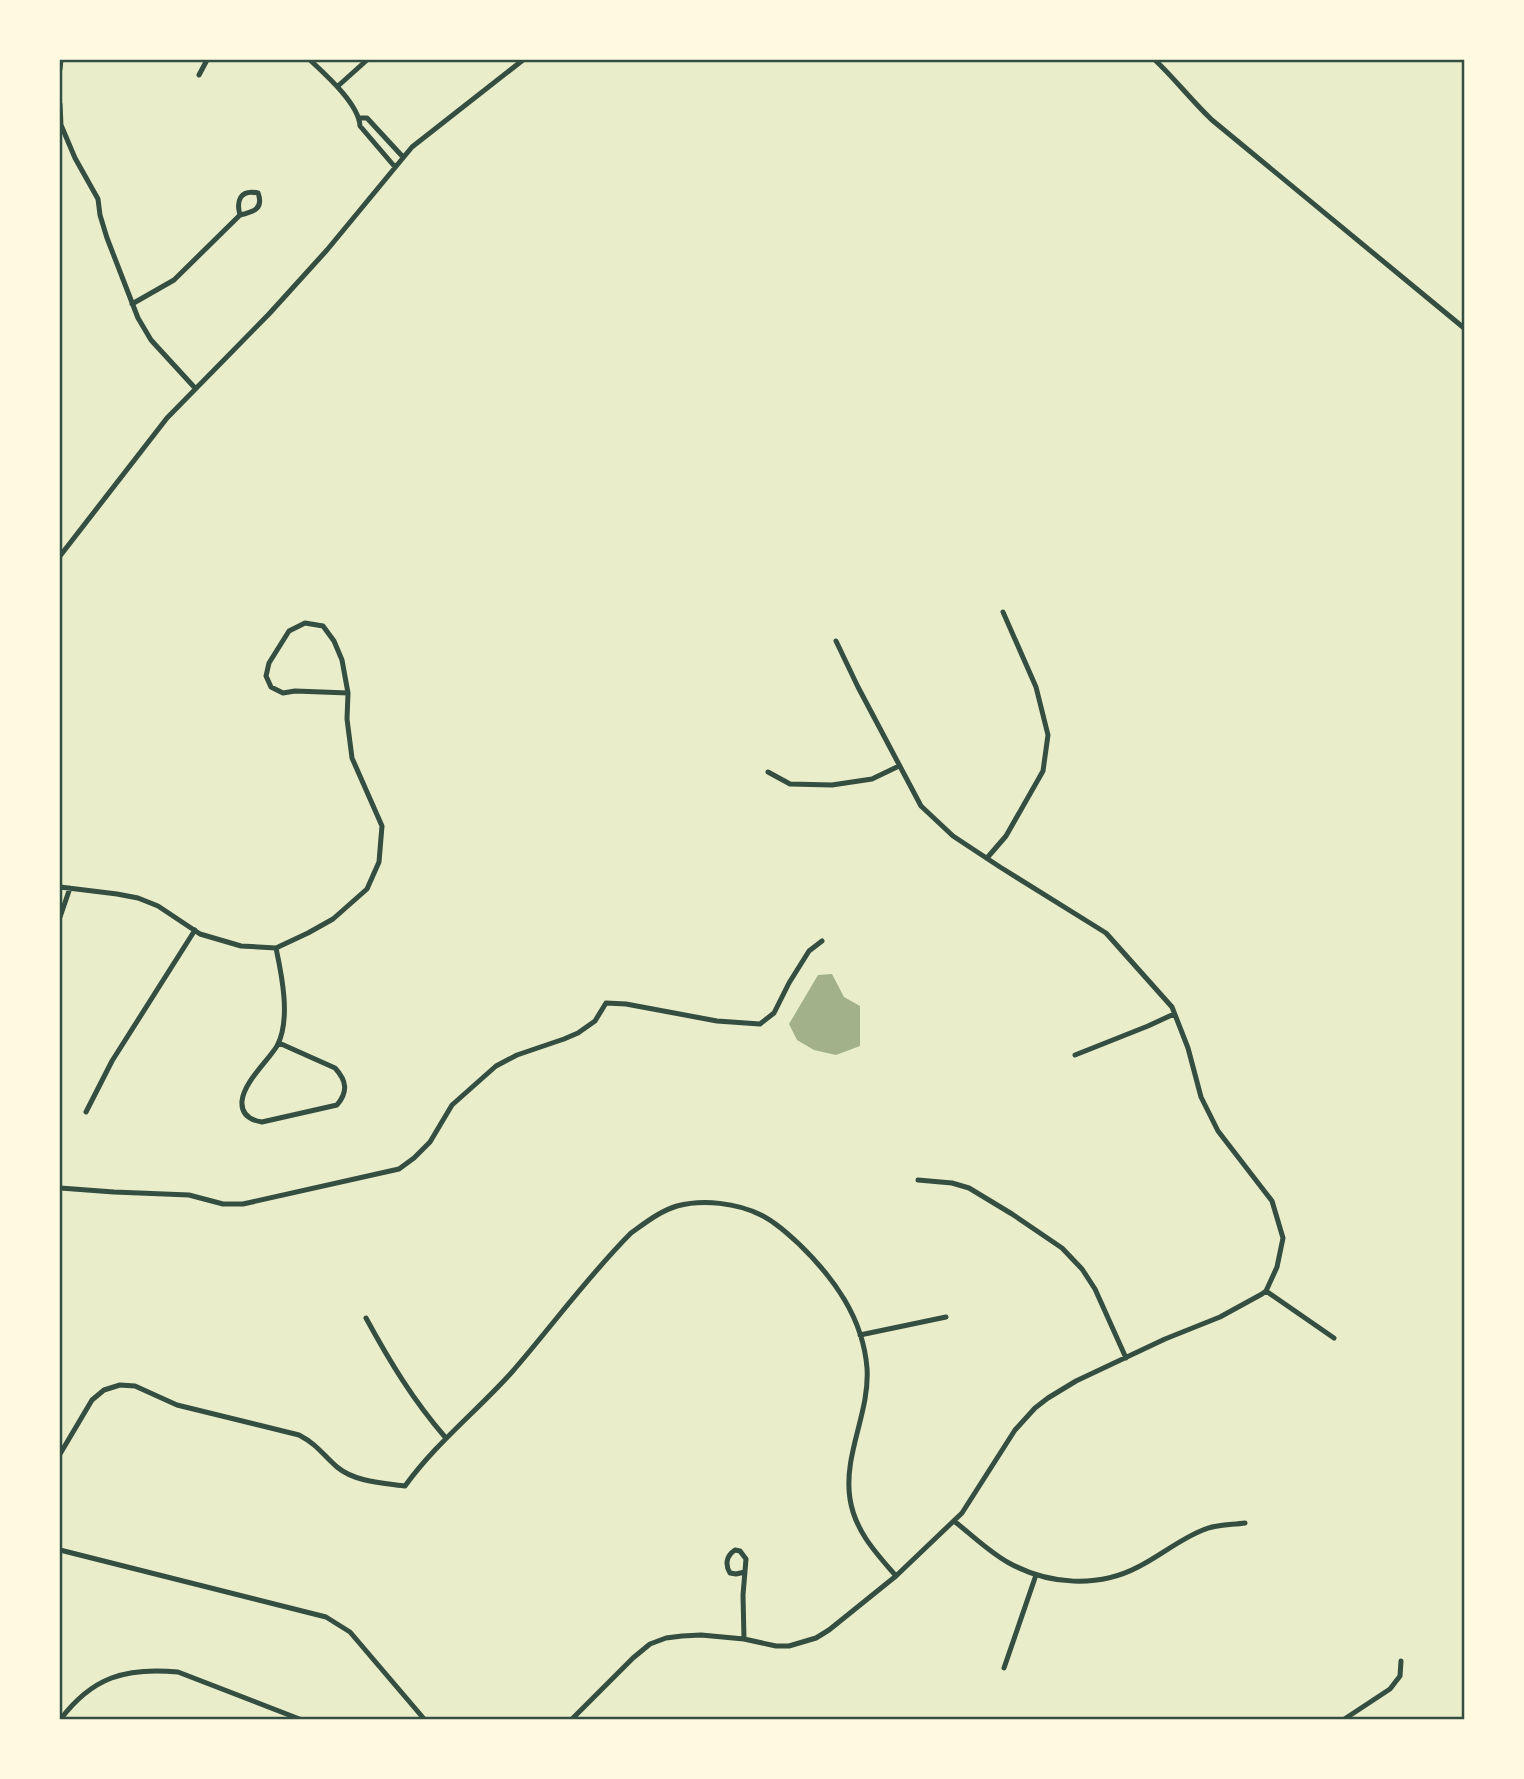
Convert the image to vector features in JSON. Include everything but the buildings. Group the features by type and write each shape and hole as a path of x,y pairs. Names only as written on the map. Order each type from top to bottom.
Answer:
{"street":[{"path":"60,69 61,60"},
{"path":"198,75 207,60"},
{"path":"310,60 338,86 360,118 360,126 395,167"},
{"path":"338,86 367,60"},
{"path":"60,556 151,437 327,250 412,147 523,60"},
{"path":"1155,60 1212,120 1465,328"},
{"path":"60,104 61,125 75,158 98,199 107,238 132,304 151,340 195,388"},
{"path":"360,118 367,118 403,158"},
{"path":"132,304 174,280 240,215 253,213 258,208 258,193 250,191 239,197 240,215"},
{"path":"987,859 1006,836 1043,771 1048,736 1036,687 1003,612"},
{"path":"60,887 138,898 158,906 200,933 241,946 276,948 333,919 367,889 379,862 382,826 352,758 347,719 348,693 342,660 334,640 323,626 305,623 289,631 269,663 266,676 271,687 283,692 348,693"},
{"path":"571,1720 633,1658 650,1644 666,1638 701,1635 789,1646 816,1638 837,1625 895,1576 962,1513 1015,1430 1035,1408 1076,1381 1165,1339 1220,1317 1266,1291 1277,1267 1283,1238 1272,1201 1218,1131 1201,1097 1188,1048 1172,1007 1106,933 987,859 954,836 921,806 836,641"},
{"path":"768,772 790,784 832,785 872,779 899,766"},
{"path":"60,917 70,888"},
{"path":"86,1112 112,1061 195,930"},
{"path":"60,1188 189,1195 230,1205 399,1169 430,1142 452,1105 496,1066 517,1055 565,1040 588,1027 606,1003 717,1021 760,1024 774,1013 809,951 822,941"},
{"path":"276,948 285,1014 279,1043 245,1091 242,1104 244,1113 251,1120 262,1122 337,1105 344,1097 342,1075 335,1068 279,1043"},
{"path":"1075,1055 1174,1014"},
{"path":"918,1180 952,1183 968,1188 1062,1248 1082,1269 1095,1289 1126,1358"},
{"path":"60,1454 92,1400 104,1390 127,1385 177,1405 299,1435 313,1442 338,1468 354,1476 373,1482 405,1486 445,1437 510,1374 631,1233 679,1205 699,1203 733,1206 761,1215 800,1245 829,1276 848,1306 860,1335 867,1381 849,1470 850,1501 861,1532 895,1576"},
{"path":"1266,1291 1334,1338"},
{"path":"860,1335 946,1317"},
{"path":"366,1318 422,1411 445,1437"},
{"path":"954,1521 998,1556 1019,1568 1036,1575 1085,1582 1115,1576 1137,1567 1203,1530 1245,1523"},
{"path":"60,1550 326,1617 350,1632 425,1720"},
{"path":"744,1639 746,1559 735,1550 727,1561 727,1568 730,1573 745,1572"},
{"path":"1004,1668 1036,1575"},
{"path":"1343,1720 1390,1689 1400,1676 1401,1661"},
{"path":"60,1720 72,1704 103,1681 117,1675 158,1670 178,1671 302,1720"}],"shaded area":[{"path":"832,974 844,997 860,1006 860,1046 836,1055 814,1050 797,1040 789,1024 818,975"}]}
